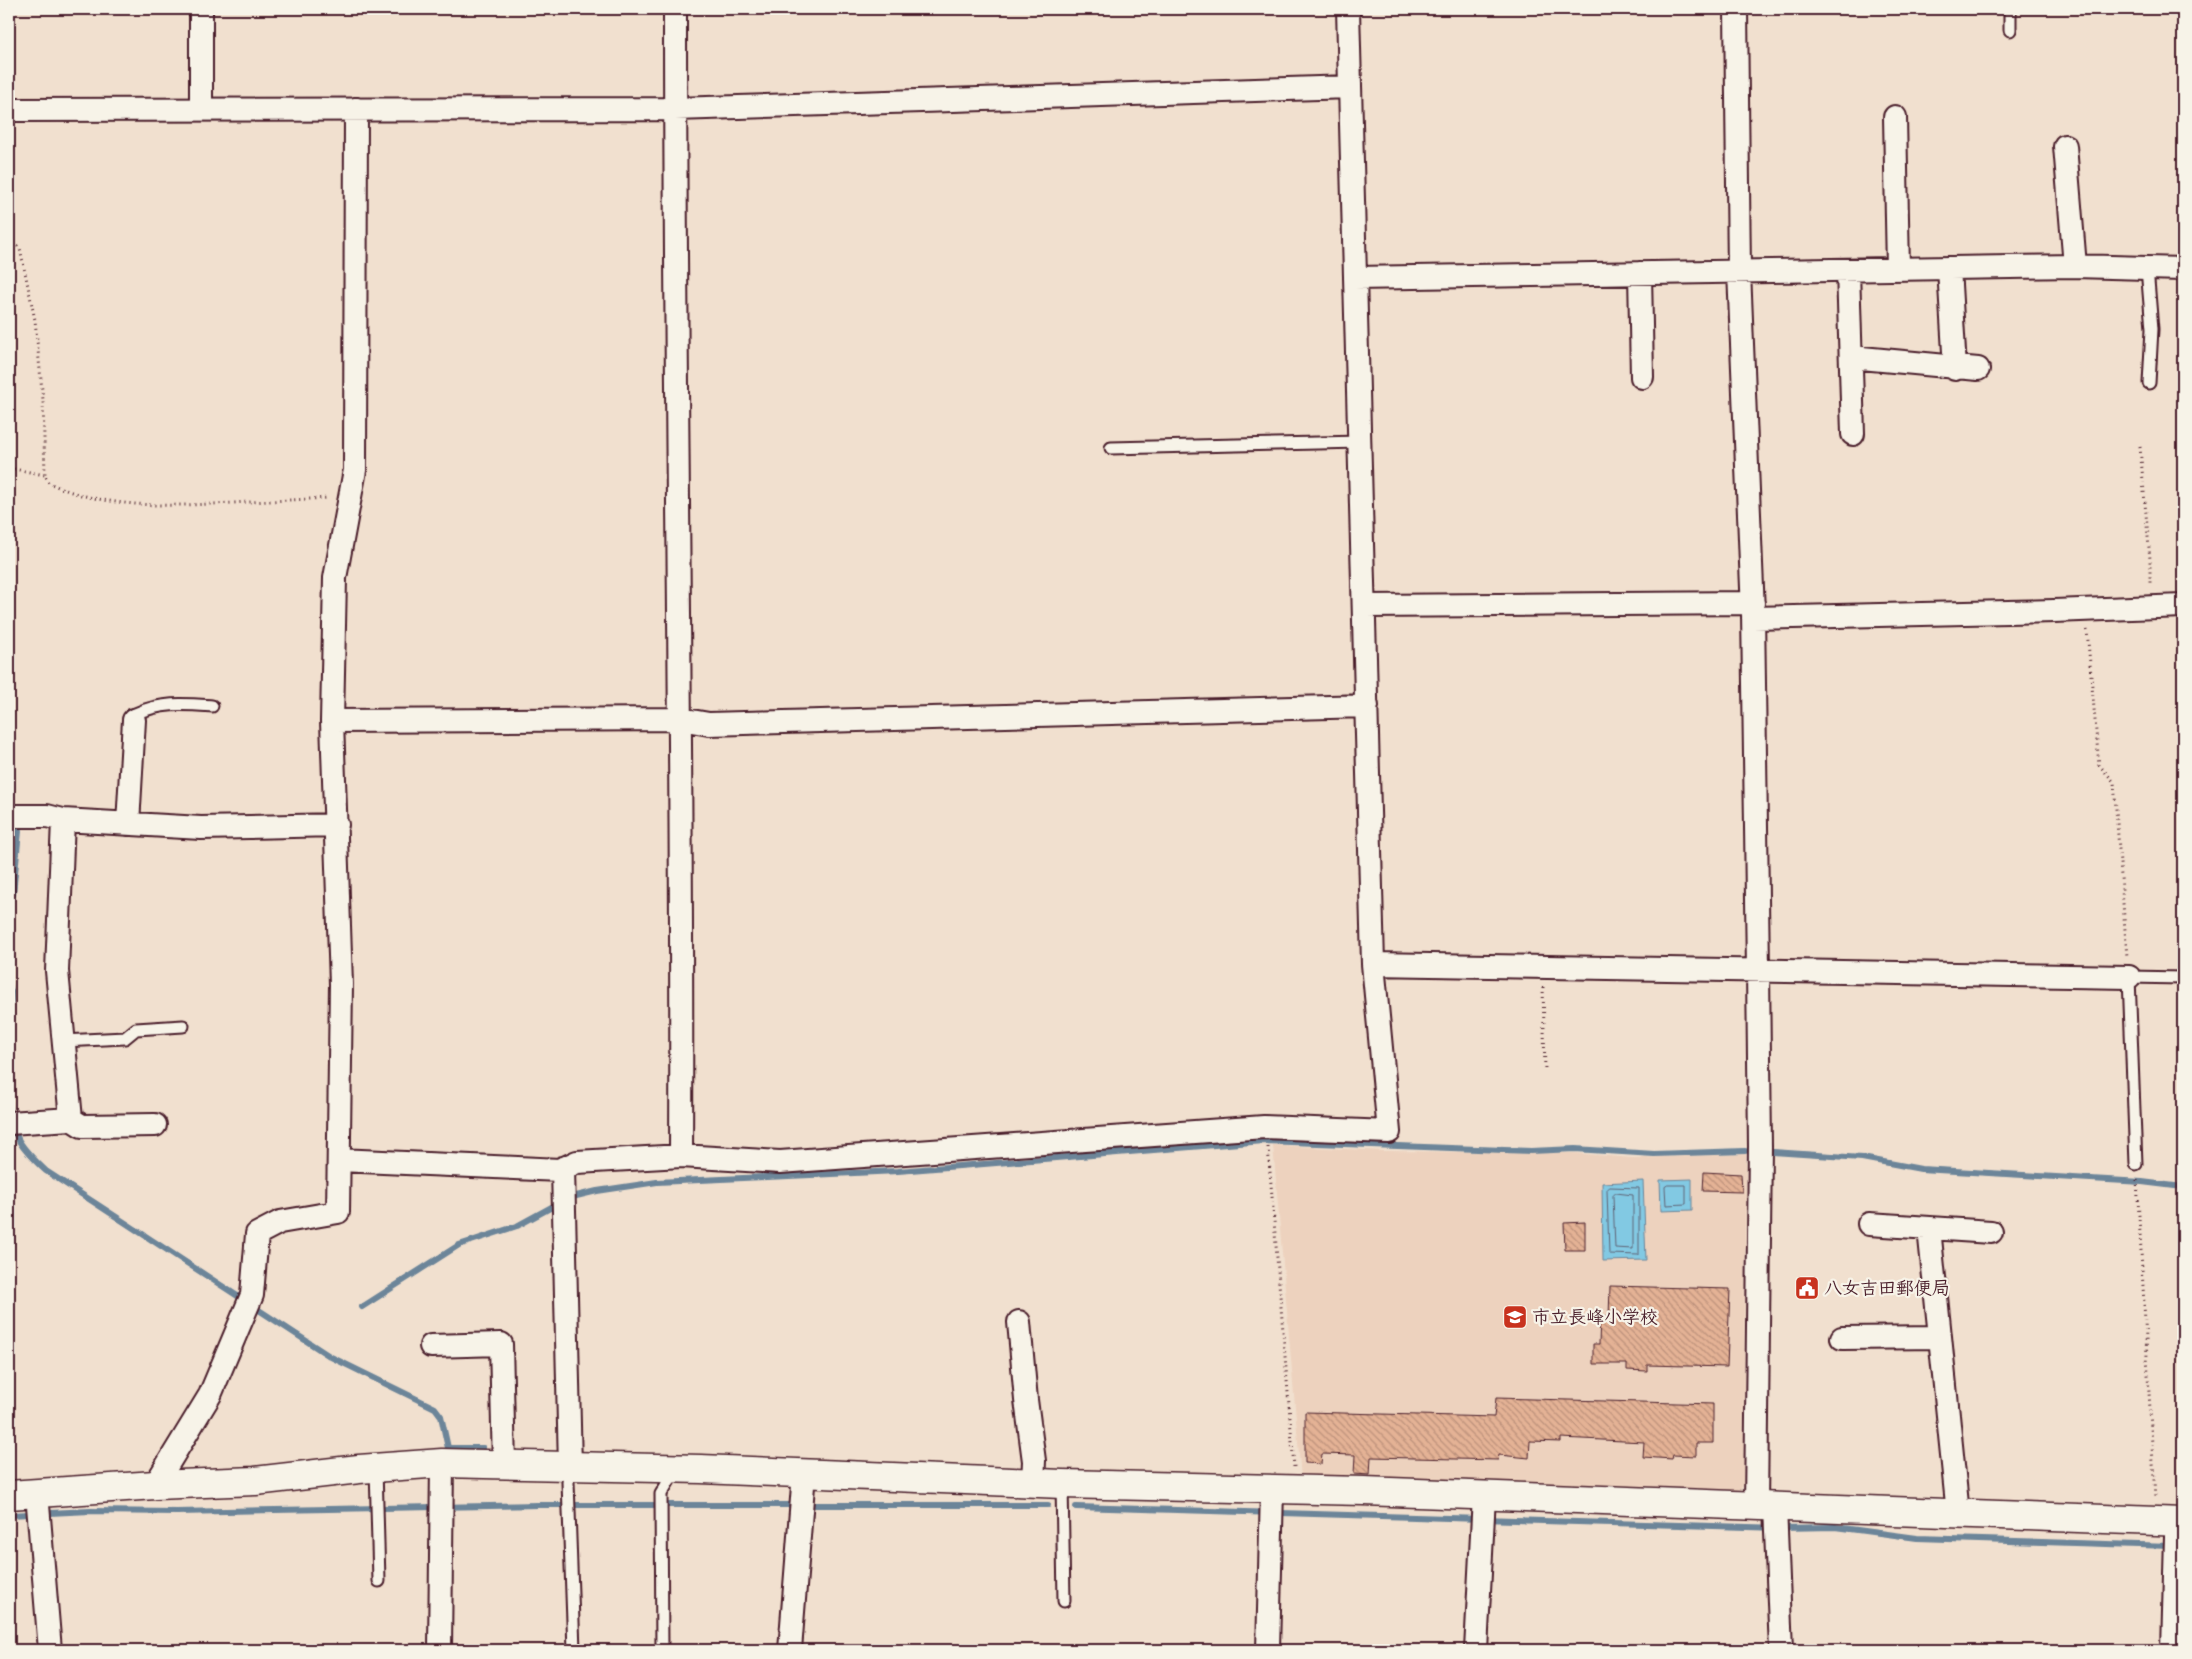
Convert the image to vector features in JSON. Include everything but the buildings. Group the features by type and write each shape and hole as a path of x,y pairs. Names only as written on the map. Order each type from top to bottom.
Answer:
{"street":[{"path":"201,9 201,110"},
{"path":"675,9 675,309 680,719 681,1156"},
{"path":"339,1160 563,1168 578,1162 681,1156 780,1162 1264,1127 1389,1132 1373,964 1348,9"},
{"path":"1736,9 1739,271 1753,611 1766,1507 1781,1650"},
{"path":"9,110 675,109 1350,87"},
{"path":"155,1485 210,1395 252,1295 257,1234 280,1222 338,1212 341,984 332,721 335,578 355,470 356,109"},
{"path":"1895,116 1898,269"},
{"path":"2065,146 2075,266"},
{"path":"1355,278 2075,266 2183,269"},
{"path":"1949,268 1954,369"},
{"path":"1848,270 1853,434"},
{"path":"1640,273 1642,376"},
{"path":"1851,357 1954,369 1978,369"},
{"path":"1364,606 1753,611 2084,610 2183,606"},
{"path":"332,721 680,719 709,724 1367,706"},
{"path":"128,824 134,720"},
{"path":"9,816 47,816 63,820 201,828 337,826"},
{"path":"63,820 57,971 71,1119"},
{"path":"1373,964 2129,977"},
{"path":"9,1123 71,1119 82,1126 155,1126"},
{"path":"563,1168 569,1474"},
{"path":"1869,1224 1991,1232"},
{"path":"1929,1228 1958,1514"},
{"path":"1019,1322 1034,1461 1033,1482"},
{"path":"1842,1338 1940,1337"},
{"path":"431,1346 501,1344 504,1466"},
{"path":"9,1495 155,1485 255,1482 376,1468 442,1463 504,1466 569,1474 676,1469 804,1473 1062,1484 1484,1496 1958,1514 2172,1527 2173,1650"},
{"path":"440,1650 442,1463"},
{"path":"790,1650 804,1473"},
{"path":"1268,1650 1284,1490"},
{"path":"37,1493 50,1650"},
{"path":"1476,1650 1484,1496"}],"lane":[{"path":"2010,9 2010,30"},
{"path":"2148,268 2152,329 2149,383"},
{"path":"1111,448 1360,442"},
{"path":"134,720 135,714 150,708 173,704 212,706"},
{"path":"2136,1164 2129,977 2183,978"},
{"path":"63,1041 125,1038 136,1029 183,1026"},
{"path":"376,1468 379,1581"},
{"path":"662,1650 661,1494 676,1469"},
{"path":"569,1474 574,1650"},
{"path":"1062,1484 1064,1601"}],"path":[{"path":"9,240 20,248 35,320 43,400 45,474 49,483 68,492 114,502 162,506 328,498 350,494"},
{"path":"2140,447 2150,559 2150,607"},
{"path":"9,468 45,474"},
{"path":"2084,610 2099,765 2114,782 2129,977"},
{"path":"1542,966 1545,1071"},
{"path":"1268,1148 1284,1490"},
{"path":"2136,1164 2153,1445 2172,1527"}],"shaded area":[{"name":"市立長峰小学校","path":"1273,1145 1383,1151 1574,1153 1632,1158 1746,1154 1743,1485 1737,1495 1301,1478"}],"water":[{"path":"1692,1179 1692,1210 1661,1211 1660,1180"},
{"path":"1643,1181 1646,1260 1603,1261 1602,1183"}],"waterway":[{"path":"9,905 13,894 19,831"},
{"path":"9,984 11,992 9,1033"},
{"path":"9,1102 12,1124 19,1141 46,1171 331,1357 435,1408 441,1416 448,1448 483,1448"},
{"path":"568,1198 597,1191 657,1182 898,1171 1264,1141 1531,1151 1575,1149 1654,1154 1745,1151"},
{"path":"1773,1152 1862,1158 1921,1169 2142,1182 2183,1187"},
{"path":"362,1307 459,1245 517,1226 559,1203"},
{"path":"9,1515 90,1511 177,1512 538,1505 1048,1505"},
{"path":"1076,1507 1781,1528 1835,1527 1917,1538 2171,1546"}],"place":[{"name":"八女吉田郵便局","path":"1807,1288"},
{"name":"市立長峰小学校","path":"1515,1317"}]}
